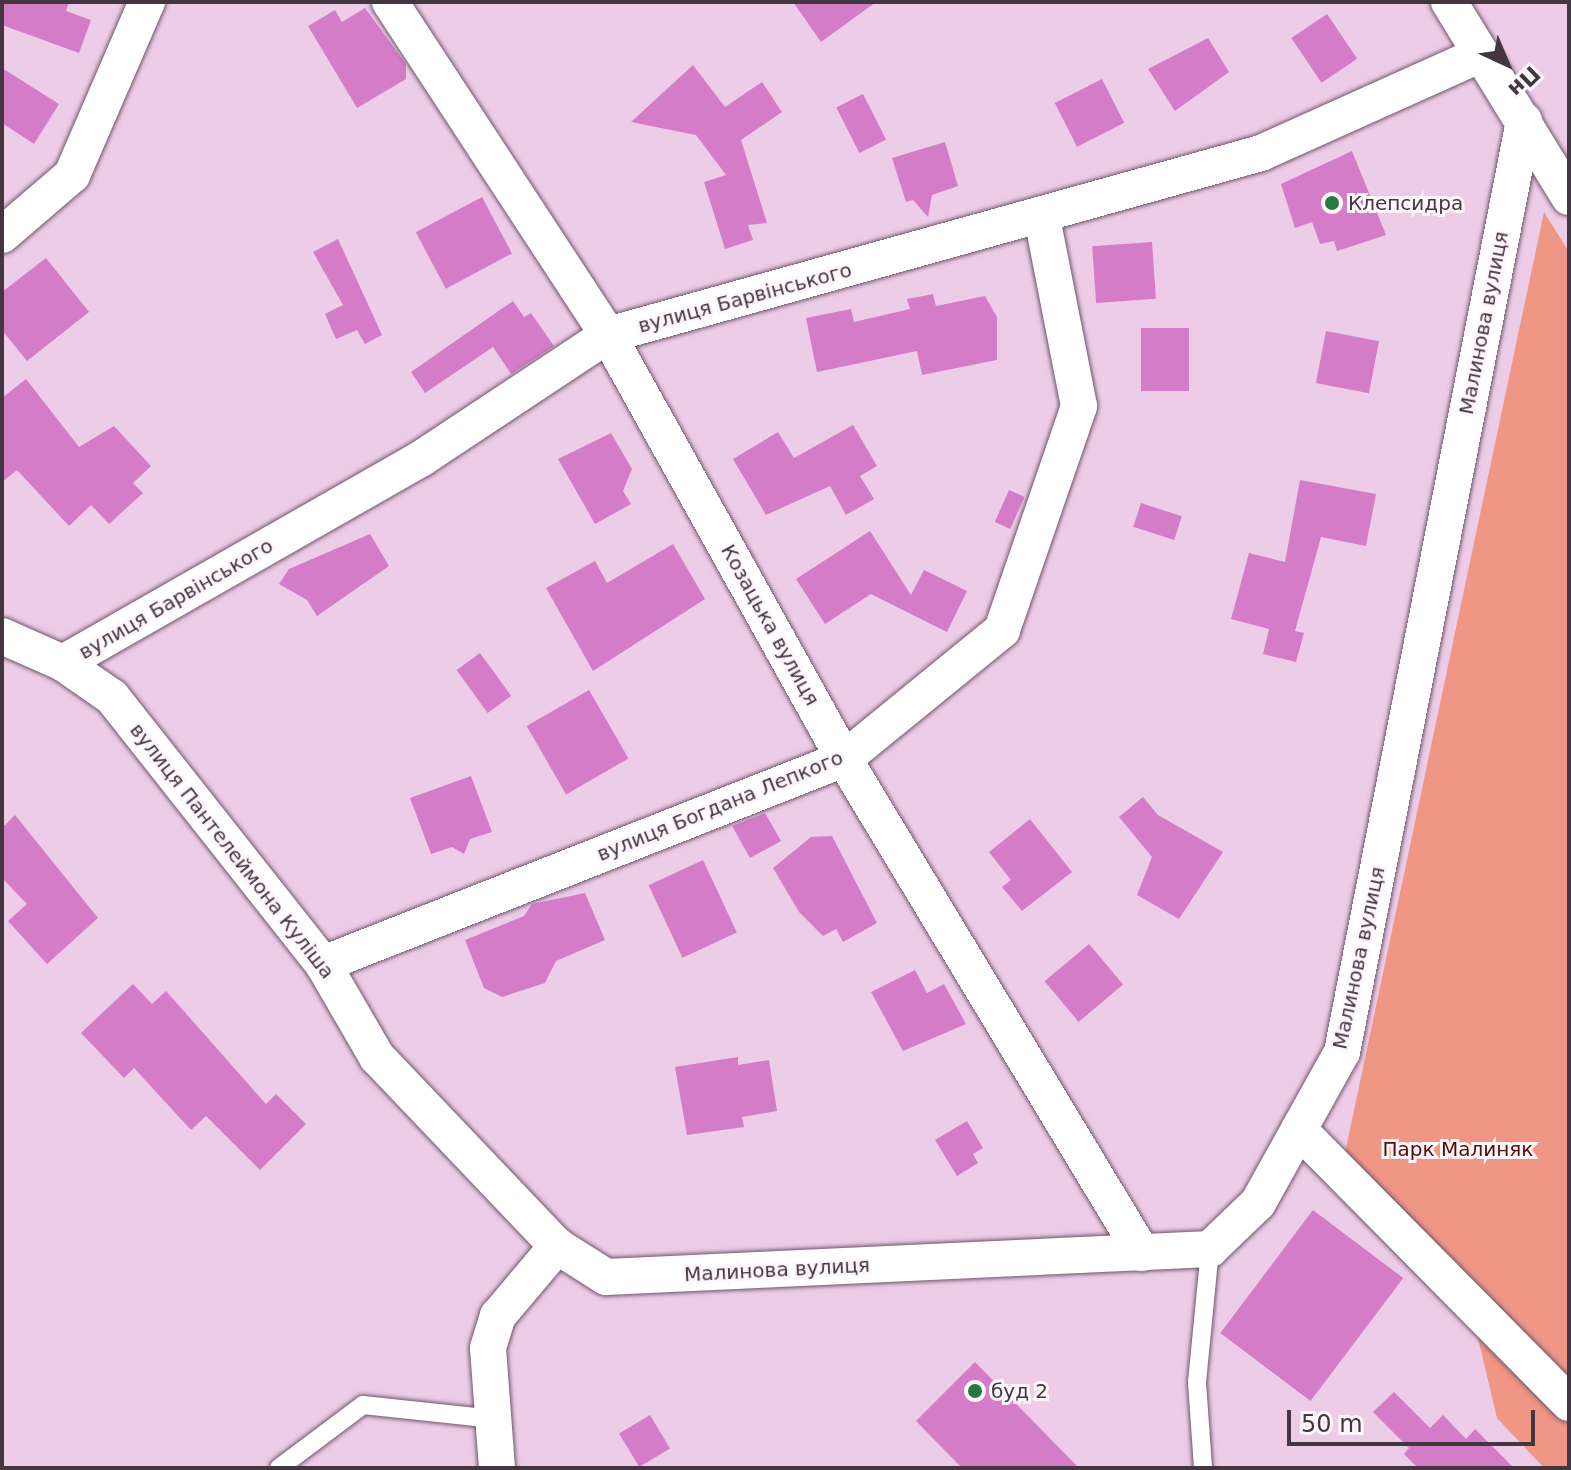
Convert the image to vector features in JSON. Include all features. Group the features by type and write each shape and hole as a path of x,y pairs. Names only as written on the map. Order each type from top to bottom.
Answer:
{"street":[{"path":"2,235 72,175 147,2"},
{"name":"Козацька вулиця","path":"390,2 608,335 844,759 1142,1253"},
{"path":"1449,2 1566,185"},
{"name":"вулиця Барвінського","path":"63,663 422,458 608,335 1042,218 1261,153 1481,54"},
{"name":"Малинова вулиця","path":"557,1246 606,1277 1210,1249 1258,1203 1342,1052 1524,121"},
{"name":"вулиця Богдана Лепкого","path":"323,964 844,759 1002,630 1079,406 1042,218"},
{"name":"вулиця Пантелеймона Куліша","path":"2,636 63,663 112,697 323,964 377,1057 557,1246"},
{"path":"1299,1130 1569,1403"},
{"path":"497,1468 494,1419 485,1375 498,1316 557,1246"}],"lane":[{"path":"1203,1468 1197,1382 1210,1249"},
{"path":"279,1468 363,1405 494,1419"}],"green space":[{"name":"Парк Малиняк","path":"1544,212 1569,252 1569,1468 1544,1468 1497,1418 1472,1313 1338,1186"}],"building":[{"path":"2,2 69,2 66,11 91,20 79,53 2,25"},
{"path":"793,2 876,2 821,42"},
{"path":"365,8 406,64 406,79 357,108 308,26 335,10 342,22"},
{"path":"1327,14 1357,59 1322,83 1291,38"},
{"path":"1208,38 1229,72 1175,111 1148,69"},
{"path":"693,65 725,107 762,82 782,112 741,140 767,223 748,225 753,240 725,249 704,182 726,175 696,135 631,122"},
{"path":"2,68 59,104 34,144 2,123"},
{"path":"1102,79 1124,123 1077,147 1055,103"},
{"path":"863,94 886,139 859,153 836,108"},
{"path":"945,142 958,186 932,195 928,217 913,200 906,202 892,158"},
{"name":"Клепсидра","path":"1352,151 1386,235 1337,251 1334,241 1320,244 1312,222 1295,228 1281,184"},
{"path":"482,197 512,254 446,289 416,232"},
{"path":"338,239 382,335 365,344 357,330 336,339 325,314 343,305 313,252"},
{"path":"1152,242 1156,299 1096,303 1092,246"},
{"path":"46,258 89,312 27,361 2,330 2,292"},
{"path":"933,294 936,306 985,296 997,317 997,360 922,375 917,351 817,372 806,318 851,309 854,322 910,309 907,299"},
{"path":"513,301 524,317 531,313 554,346 511,374 493,347 425,393 411,372"},
{"path":"1141,328 1189,328 1189,391 1141,391"},
{"path":"1326,331 1379,341 1369,393 1316,383"},
{"path":"26,379 79,447 114,426 151,466 133,483 143,493 109,524 91,505 69,526 17,470 2,482 2,398"},
{"path":"853,425 877,466 860,476 874,499 846,515 830,486 766,515 733,459 778,432 794,458"},
{"path":"611,433 632,469 623,491 631,504 595,524 558,459"},
{"path":"1300,480 1376,494 1366,546 1321,537 1295,631 1304,633 1296,662 1263,654 1269,629 1231,619 1249,553 1285,562"},
{"path":"1009,490 1025,497 1010,529 995,522"},
{"path":"1141,503 1182,516 1174,540 1133,527"},
{"path":"870,531 911,595 924,570 967,591 947,632 871,594 825,624 796,579"},
{"path":"370,534 389,566 317,616 307,600 279,584 289,569"},
{"path":"673,544 705,599 593,671 546,588 595,561 607,583"},
{"path":"480,653 511,696 488,713 457,670"},
{"path":"589,690 628,758 566,794 527,726"},
{"path":"471,776 492,832 470,839 464,854 452,847 431,854 410,798"},
{"path":"1143,797 1158,815 1223,852 1179,919 1137,895 1152,857 1119,817"},
{"path":"765,813 781,841 750,858 732,826"},
{"path":"15,815 98,918 47,964 8,921 27,904 2,878 2,828"},
{"path":"1030,819 1072,872 1022,911 1002,887 1011,880 989,852"},
{"path":"832,836 877,923 843,942 836,929 823,936 799,912 773,868 811,837"},
{"path":"703,860 737,933 682,958 649,885"},
{"path":"585,893 605,940 556,961 545,983 502,997 484,988 465,940 524,916 532,904"},
{"path":"1089,944 1123,985 1079,1022 1045,981"},
{"path":"915,970 927,993 944,984 966,1024 903,1051 871,992"},
{"path":"133,984 152,1004 166,991 266,1104 276,1094 306,1124 260,1170 206,1116 191,1130 134,1068 124,1078 81,1033"},
{"path":"738,1057 738,1065 769,1060 777,1111 742,1117 744,1127 687,1135 675,1067"},
{"path":"967,1121 983,1148 973,1154 978,1163 957,1176 935,1140"},
{"path":"1313,1210 1403,1278 1311,1401 1220,1333"},
{"name":"буд 2","path":"975,1362 1079,1468 962,1468 916,1421"},
{"path":"1394,1392 1430,1428 1443,1415 1466,1439 1475,1429 1514,1468 1418,1468 1404,1454 1409,1448 1373,1412"},
{"path":"650,1415 670,1448 639,1467 619,1434"}],"place":[{"name":"Клепсидра","path":"1332,203"},
{"name":"буд 2","path":"975,1391"}]}
